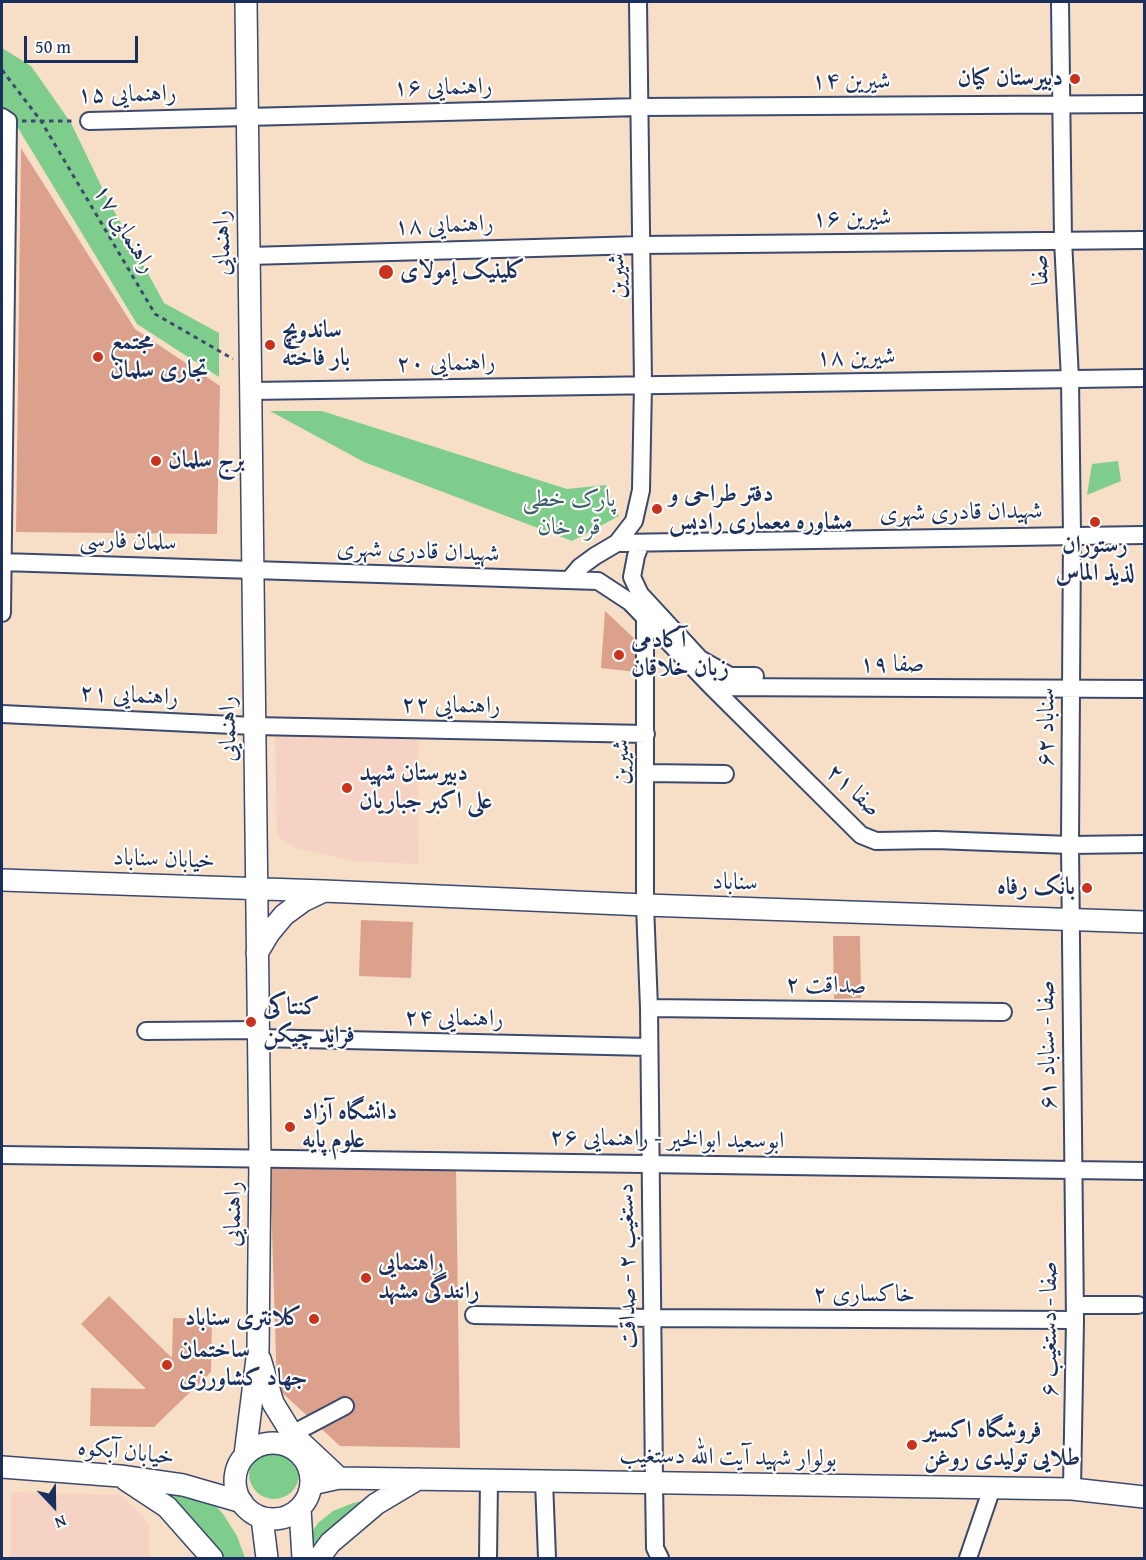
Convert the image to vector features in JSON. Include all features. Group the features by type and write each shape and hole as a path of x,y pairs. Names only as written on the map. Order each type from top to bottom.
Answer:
{"main road":[{"name":"راهنمایی","path":"245,1455 258,1350 260,1158 246,2"},
{"name":"خیابان سناباد","path":"2,880 324,891"},
{"name":"سناباد","path":"324,891 645,906 1144,922"},
{"path":"257,953 269,933 284,915 303,901 324,891"},
{"path":"258,1350 273,1403 292,1434 339,1478"},
{"path":"277,1443 299,1452 311,1472 312,1484 306,1502 300,1509 282,1518 262,1518 250,1512 242,1502 236,1491 235,1478 238,1466 245,1455 254,1448 277,1443"},
{"name":"خیابان آبکوه","path":"2,1467 120,1476 183,1485 242,1502"},
{"path":"120,1476 167,1507 212,1558"},
{"name":"بولوار شهید آیت الله دستغیب","path":"312,1484 339,1478 544,1480 1072,1489 1144,1497"},
{"path":"319,1558 330,1543 376,1504 419,1479"},
{"path":"300,1509 303,1558"},
{"path":"262,1518 267,1558"}],"street":[{"name":"شیرین","path":"617,543 634,521 641,490 643,384 639,2"},
{"name":"صفا","path":"1060,2 1063,240 1070,379 1072,535"},
{"name":"شیرین ۱۴","path":"640,107 1144,104"},
{"name":"راهنمایی ۱۶","path":"247,116 640,107"},
{"name":"راهنمایی ۱۵","path":"89,121 247,116"},
{"path":"2,613 5,119"},
{"name":"شیرین ۱۶","path":"641,245 1144,240"},
{"name":"راهنمایی ۱۸","path":"249,256 641,245"},
{"name":"شیرین ۱۸","path":"643,384 1144,378"},
{"name":"راهنمایی ۲۰","path":"250,391 643,384"},
{"name":"سناباد ۶۲","path":"1071,919 1072,535"},
{"name":"شهیدان قادری شهری","path":"617,543 1144,535"},
{"path":"569,580 580,567 617,543"},
{"path":"641,543 632,577 640,594 700,659 730,676 823,678 849,689"},
{"name":"سلمان فارسی","path":"2,562 252,570"},
{"name":"شهیدان قادری شهری","path":"252,570 598,581 630,602 645,619"},
{"name":"شیرین","path":"645,619 645,906"},
{"name":"صفا ۲۱","path":"645,619 861,835 876,841 936,840 1070,845 1144,844"},
{"name":"صفا ۱۹","path":"712,687 1144,689"},
{"name":"راهنمایی ۲۱","path":"2,714 254,726"},
{"name":"راهنمایی ۲۲","path":"254,726 646,734"},
{"path":"646,773 725,774"},
{"name":"دستغیب ۲ - صداقت","path":"645,906 649,1008 655,1548 660,1558"},
{"name":"صفا - سناباد ۶۱","path":"1071,919 1074,1170"},
{"name":"صداقت ۲","path":"649,1008 1003,1012"},
{"name":"راهنمایی ۲۴","path":"146,1031 649,1047"},
{"name":"ابوسعید ابوالخیر - راهنمایی ۲۶","path":"2,1155 1144,1171"},
{"name":"صفا - دستغیب ۶","path":"1072,1489 1075,1312 1074,1170"},
{"name":"خاکساری ۲","path":"474,1315 652,1318 1075,1312 1138,1305"},
{"path":"292,1434 345,1406"},
{"path":"488,1558 489,1480"},
{"path":"544,1480 547,1558"},
{"path":"968,1558 992,1488"}],"path":[{"name":"راهنمایی ۱۷","path":"2,70 41,121 155,314 250,369"},
{"name":"راهنمایی ۱۵","path":"5,119 89,121"}],"shaded area":[{"name":"دبیرستان شهید علی اکبر جباریان","path":"275,732 419,740 418,864 353,861 296,848 277,836"},
{"path":"11,1492 120,1495 149,1524 149,1558 11,1558"}],"green space":[{"path":"2,48 31,66 71,123 107,198 164,303 219,333 219,377 137,324 18,128 2,109"},
{"name":"پارک خطی قره خان","path":"270,411 322,411 567,489 606,485 619,516 572,541 364,462"},
{"path":"1118,461 1121,481 1087,495 1092,464"},
{"path":"274,1449 292,1456 299,1474 292,1492 274,1499 256,1492 249,1474 256,1456"},
{"path":"156,1485 209,1498 237,1536 245,1558 221,1558"},
{"path":"377,1498 312,1557 312,1532 318,1523 333,1511 353,1503"}],"building":[{"name":"مجتمع تجاری سلمان","path":"21,148 135,329 220,386 217,534 16,532"},
{"name":"آکادمی زبان خلاقان","path":"605,611 637,641 636,672 601,668"},
{"path":"361,920 413,922 411,978 359,976"},
{"path":"833,936 860,936 861,998 834,999"},
{"name":"راهنمایی رانندگی مشهد","path":"270,1168 456,1169 460,1448 340,1446 277,1388"},
{"name":"ساختمان جهاد کشاورزی","path":"109,1296 172,1358 173,1318 212,1319 211,1372 154,1427 90,1426 91,1388 146,1389 81,1324"}],"place":[{"name":"دبیرستان کیان","path":"1075,79"},
{"name":"کلینیک إمولای","path":"386,272"},
{"name":"ساندویچ بار فاخته","path":"270,345"},
{"name":"مجتمع تجاری سلمان","path":"98,357"},
{"name":"برج سلمان","path":"156,461"},
{"name":"دفتر طراحی و مشاوره معماری رادیس","path":"657,509"},
{"name":"رستوران لذیذ الماس","path":"1095,522"},
{"name":"آکادمی زبان خلاقان","path":"619,655"},
{"name":"دبیرستان شهید علی اکبر جباریان","path":"347,788"},
{"name":"بانک رفاه","path":"1087,888"},
{"name":"کنتاکی فراید چیکن","path":"251,1022"},
{"name":"دانشگاه آزاد علوم پایه","path":"290,1127"},
{"name":"راهنمایی رانندگی مشهد","path":"366,1278"},
{"name":"کلانتری سناباد","path":"314,1319"},
{"name":"ساختمان جهاد کشاورزی","path":"167,1365"},
{"name":"فروشگاه اکسیر طلایی تولیدی روغن","path":"912,1445"}]}
